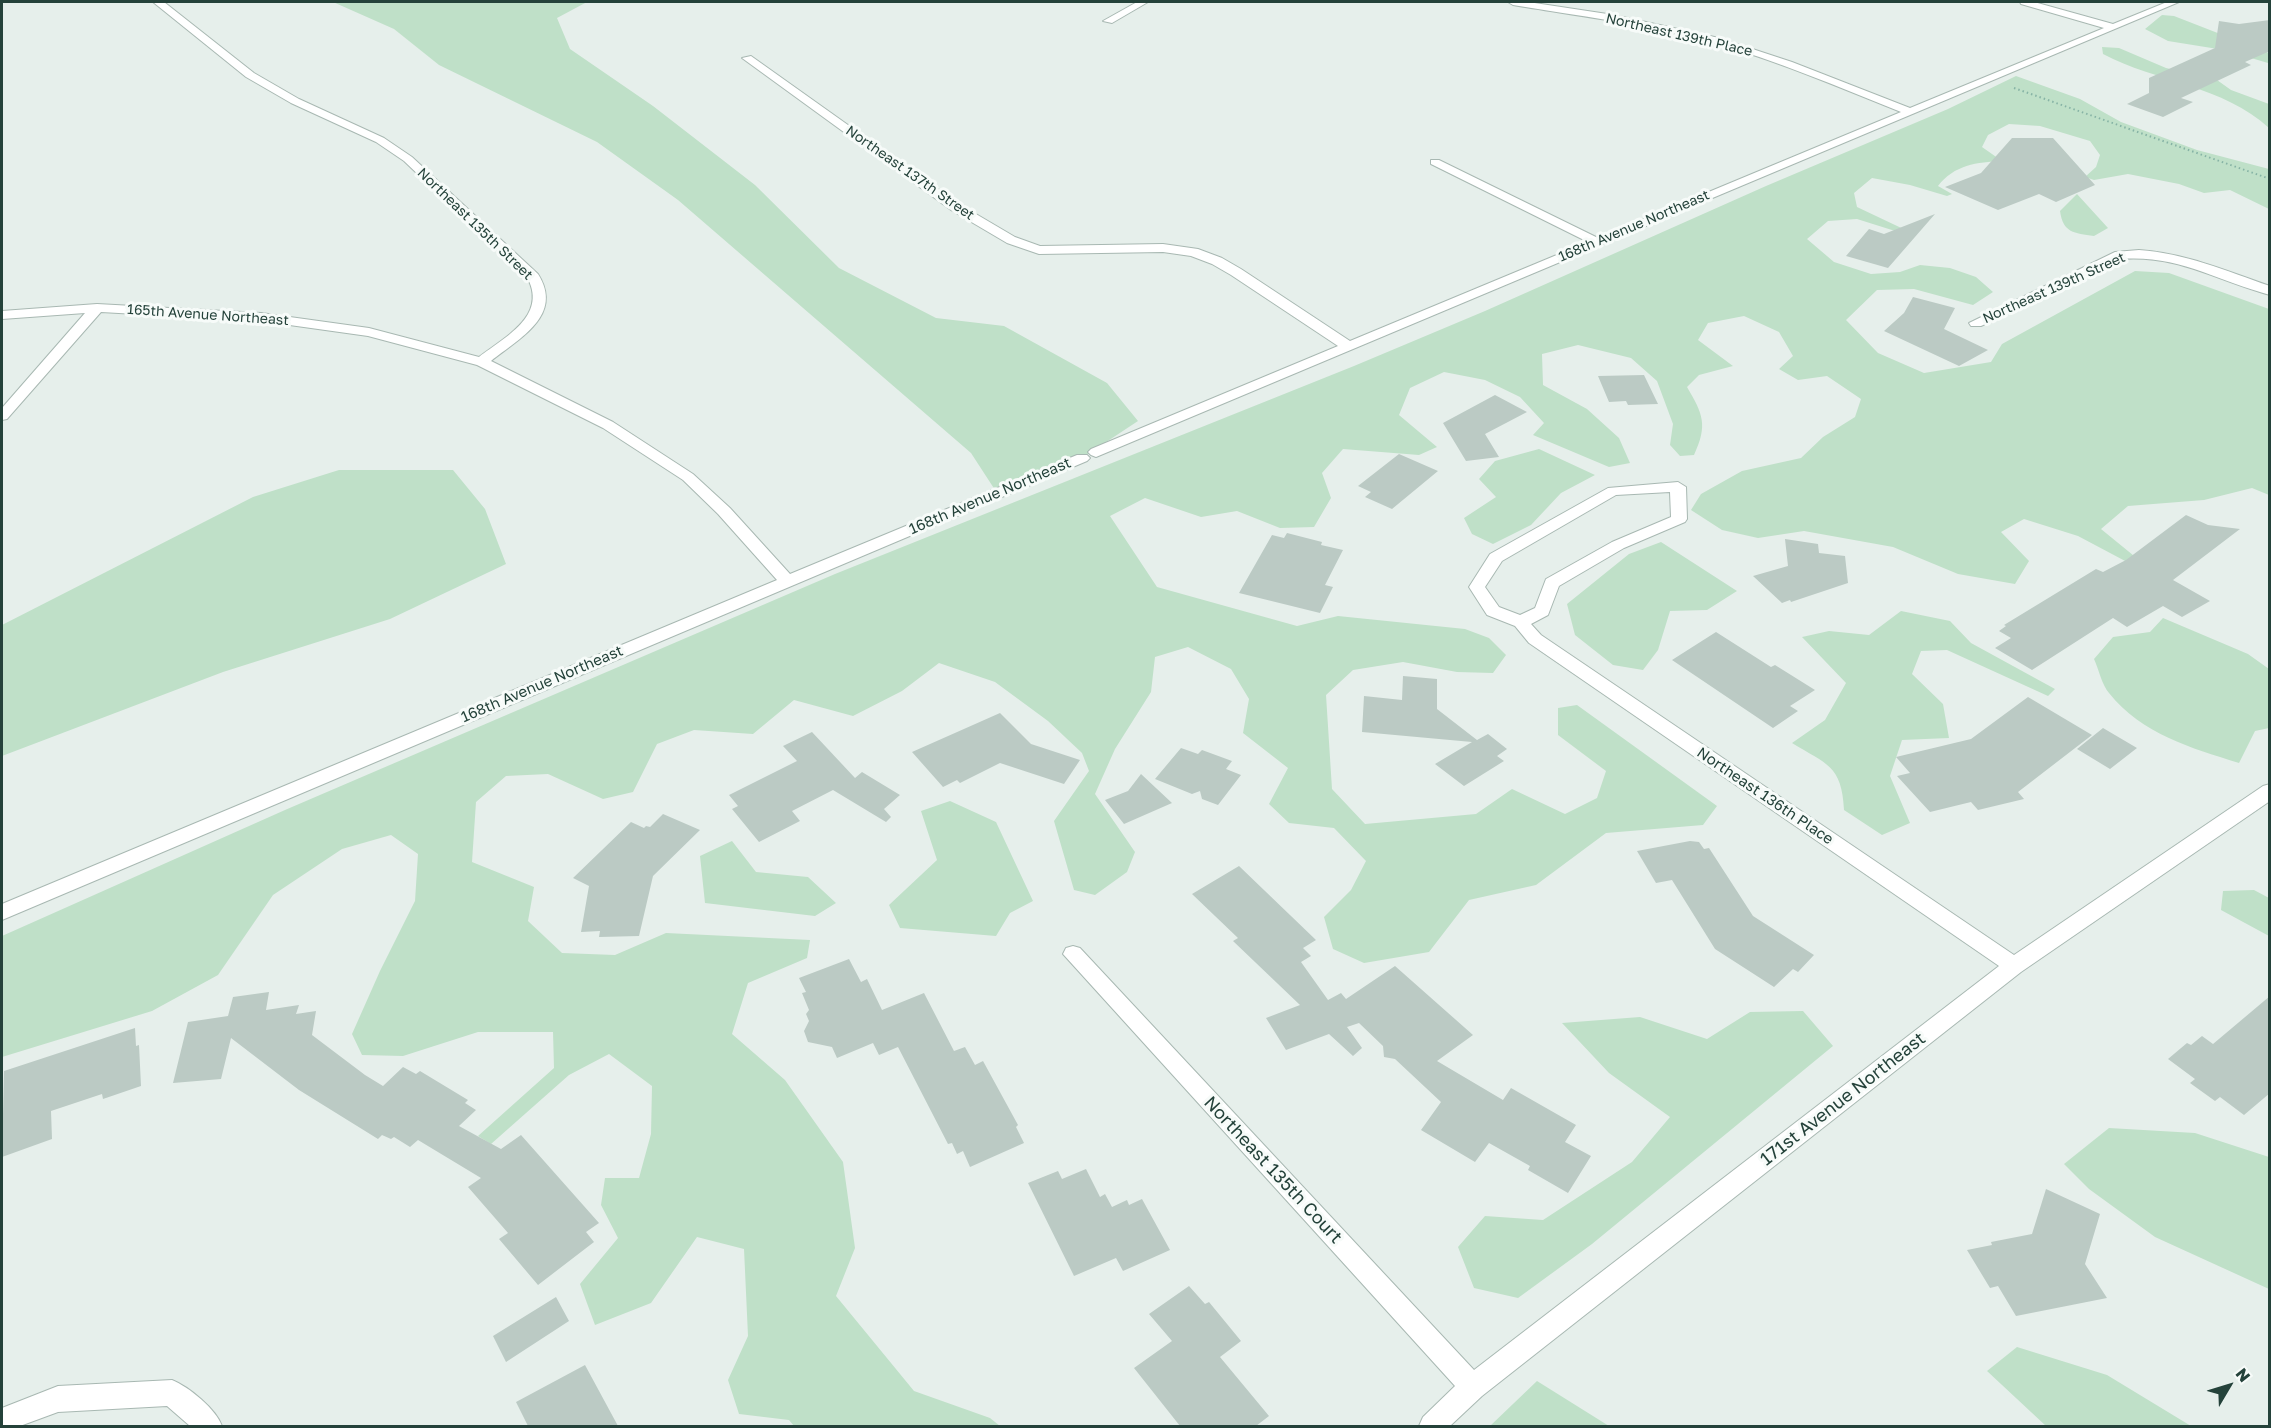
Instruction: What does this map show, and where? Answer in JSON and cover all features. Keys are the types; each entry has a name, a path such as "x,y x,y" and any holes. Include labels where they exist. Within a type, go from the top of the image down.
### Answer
{"street":[{"name":"Northeast 135th Street","path":"158,2 249,75 295,101 380,140 408,159 533,278 540,292 540,306 530,321 482,362"},
{"path":"1108,21 1143,2"},
{"name":"Northeast 139th Place","path":"1513,2 1590,14 1715,40 1759,53 1908,111"},
{"path":"2025,2 2113,27"},
{"name":"168th Avenue Northeast","path":"2,912 1908,111 2174,2"},
{"name":"Northeast 137th Street","path":"747,58 955,207 1011,240 1039,250 1163,248 1193,252 1217,261 1236,272 1349,347"},
{"path":"1435,162 1597,242"},
{"name":"Northeast 139th Street","path":"1976,323 2120,255 2137,253 2156,253 2181,259 2270,291"},
{"name":"165th Avenue Northeast","path":"2,315 97,308 272,318 369,332 482,362"},
{"path":"2,416 97,308"},
{"path":"482,362 608,425 688,477 724,511 787,581"},
{"name":"Northeast 136th Place","path":"1521,622 1542,611 1552,583 1618,545 1679,519 1678,487 1613,491 1496,558 1477,586 1492,610 1521,622 1535,639 2014,966"},
{"name":"171st Avenue Northeast","path":"1432,1426 1473,1387 2014,966 2270,791"},
{"name":"Northeast 135th Court","path":"1073,954 1473,1387"},
{"path":"2,1421 58,1399 172,1393 209,1426"}],"path":[{"path":"1988,78 2270,179"}],"green space":[{"path":"333,2 587,2 557,18 570,49 653,106 755,185 839,268 936,318 1004,326 1107,383 1138,421 1082,458 997,493 971,453 678,200 597,142 439,65 394,29"},
{"path":"2162,15 2174,16 2269,53 2269,66 2268,63 2224,50 2168,41 2145,29"},
{"path":"2102,47 2119,48 2166,68 2217,80 2231,90 2269,104 2269,128 2232,103 2103,54"},
{"path":"2016,76 2080,99 2121,122 2197,150 2269,169 2269,209 2230,190 2204,193 2179,184 2128,174 2094,180 2085,177 2096,167 2100,155 2090,141 2040,126 2009,124 1988,135 1982,147 2002,161 1975,164 1951,173 1938,186 1952,194 1947,196 1910,185 1872,178 1854,193 1857,207 1914,234 1911,236 1857,219 1828,221 1807,239 1834,262 1871,274 1900,272 1920,265 1950,268 1976,277 1993,292 1973,305 1914,289 1877,290 1846,320 1878,353 1924,373 1991,362 2002,344 2135,271 2169,273 2269,309 2269,495 2252,488 2204,500 2128,506 2101,529 2139,560 2127,562 2078,536 2024,519 2001,532 2029,561 2015,584 1958,574 1893,547 1804,531 1758,538 1722,530 1691,510 1701,494 1742,471 1801,458 1823,437 1855,417 1861,399 1827,376 1798,380 1779,369 1793,356 1779,332 1744,316 1708,323 1698,340 1733,366 1699,375 1687,387 1702,420 1701,436 1694,455 1680,456 1670,445 1673,424 1657,381 1631,358 1578,345 1542,354 1543,385 1587,409 1619,438 1630,463 1609,467 1533,435 1544,423 1520,397 1485,380 1444,372 1410,388 1399,415 1437,447 1419,455 1343,449 1322,473 1331,498 1314,527 1280,528 1237,511 1201,517 1145,498 1110,516 1157,587 1297,626 1338,616 1465,629 1489,638 1506,655 1493,673 1457,672 1403,662 1353,670 1326,695 1332,789 1365,824 1476,814 1512,789 1565,814 1597,798 1606,771 1558,735 1558,708 1577,705 1717,806 1703,825 1606,833 1536,885 1469,900 1429,952 1364,963 1333,949 1324,917 1351,890 1366,861 1334,828 1289,823 1269,804 1288,768 1243,733 1249,699 1231,669 1188,647 1155,657 1151,692 1115,749 1095,794 1135,852 1127,872 1095,895 1074,890 1054,821 1089,771 1082,753 1048,721 995,682 939,663 902,691 853,716 794,700 753,734 694,730 657,744 633,792 603,799 548,774 506,776 476,802 472,862 534,887 528,921 562,953 615,955 666,933 810,940 807,958 748,983 732,1034 785,1080 843,1162 855,1248 836,1296 914,1391 990,1418 1000,1426 794,1426 789,1420 739,1414 728,1380 748,1336 744,1249 697,1237 651,1303 595,1325 580,1284 618,1238 601,1205 605,1178 639,1178 651,1134 652,1086 609,1054 569,1075 491,1144 478,1136 554,1068 553,1032 478,1032 403,1056 362,1055 352,1034 415,901 418,854 391,835 342,849 273,895 218,975 152,1011 2,1057 2,936 285,810 835,574 1354,366 1485,311 1766,186 1948,109"},
{"path":"2077,194 2108,228 2094,236 2075,233 2067,228 2060,211"},
{"path":"1539,449 1595,475 1561,493 1531,525 1493,544 1472,534 1464,518 1496,497 1479,479 1495,461"},
{"path":"339,470 453,470 485,509 506,564 390,619 223,672 2,756 2,625 253,497"},
{"path":"1661,542 1737,591 1707,610 1670,611 1658,650 1643,670 1613,665 1575,635 1567,604 1629,554"},
{"path":"1901,611 1950,621 1971,643 2055,689 2048,696 1947,650 1921,651 1912,674 1943,704 1949,738 1902,740 1890,776 1910,823 1882,835 1844,810 1840,784 1830,768 1792,743 1825,720 1846,683 1802,637 1829,631 1869,635"},
{"path":"2163,618 2248,654 2269,669 2269,728 2255,731 2239,763 2185,745 2152,729 2122,707 2104,686 2094,659 2113,637 2150,632"},
{"path":"950,801 996,822 1033,901 1010,913 996,936 900,928 889,905 937,860 921,811"},
{"path":"732,841 756,872 808,877 836,903 815,916 705,903 700,856"},
{"path":"2254,890 2269,898 2269,936 2221,910 2223,891"},
{"path":"1803,1011 1833,1046 1592,1244 1518,1298 1474,1288 1458,1247 1485,1216 1543,1220 1632,1162 1670,1117 1609,1073 1562,1023 1640,1017 1707,1039 1750,1012"},
{"path":"2109,1128 2195,1133 2269,1157 2269,1289 2155,1237 2089,1189 2064,1164"},
{"path":"2017,1347 2107,1375 2191,1426 2046,1426 1987,1371"},
{"path":"1537,1381 1609,1426 1490,1426"}],"building":[{"path":"2270,20 2270,51 2245,62 2251,65 2181,98 2193,102 2163,117 2127,104 2149,93 2149,78 2215,48 2219,21 2239,24"},
{"path":"2012,138 2053,138 2095,185 2056,202 2039,194 1998,210 1945,187 1981,173"},
{"path":"1935,214 1888,268 1846,256 1869,229 1884,234"},
{"path":"1913,297 1955,308 1944,329 1988,350 1959,366 1884,331 1904,313"},
{"path":"1644,375 1658,404 1628,405 1626,401 1609,402 1598,376"},
{"path":"1495,395 1527,412 1485,434 1499,457 1466,461 1443,423"},
{"path":"1399,454 1438,471 1392,509 1365,497 1371,492 1358,486"},
{"path":"2186,515 2208,525 2240,529 2173,580 2210,601 2182,617 2163,606 2127,627 2113,618 2032,670 1995,648 2011,638 1999,631 2006,626 2004,625 2096,569 2103,572 2126,560"},
{"path":"1287,533 1343,550 1325,585 1333,587 1320,613 1239,593 1272,535 1284,538"},
{"path":"1785,539 1818,544 1819,553 1845,556 1848,583 1782,603 1753,576 1788,566"},
{"path":"1716,632 1771,667 1775,665 1815,690 1790,706 1798,711 1773,728 1672,660"},
{"path":"1403,676 1437,679 1437,709 1477,740 1488,734 1507,749 1497,756 1504,761 1464,786 1435,764 1472,742 1362,732 1364,696 1402,700"},
{"path":"2028,697 2092,735 2018,792 2024,799 1978,810 1971,802 1930,812 1897,776 1910,773 1896,757 1971,739"},
{"path":"1000,713 1031,744 1080,760 1064,784 1000,763 960,783 957,780 943,787 912,752"},
{"path":"2103,728 2137,748 2110,769 2077,749"},
{"path":"812,732 855,778 862,772 900,795 884,809 891,817 886,822 833,790 792,811 800,821 759,842 732,809 738,806 729,795 797,761 783,746"},
{"path":"1181,748 1198,754 1202,750 1232,761 1226,769 1241,775 1218,805 1202,799 1200,791 1192,794 1155,779"},
{"path":"1141,774 1172,803 1124,824 1105,800 1128,791"},
{"path":"663,814 700,830 653,876 639,936 599,937 600,931 581,932 589,886 573,878 631,822 644,828 650,827"},
{"path":"1690,841 1699,842 1704,849 1709,848 1753,916 1814,955 1798,972 1793,969 1774,987 1715,949 1672,880 1656,883 1637,851"},
{"path":"1239,866 1316,940 1303,948 1311,956 1301,962 1328,1000 1341,993 1346,999 1395,966 1473,1035 1437,1061 1503,1100 1511,1088 1576,1125 1565,1142 1591,1156 1568,1193 1528,1170 1530,1166 1489,1143 1475,1162 1421,1130 1441,1102 1395,1059 1384,1057 1383,1046 1359,1023 1347,1027 1362,1048 1353,1056 1329,1034 1286,1050 1266,1018 1300,1005 1233,941 1238,938 1192,894"},
{"path":"849,959 861,982 867,979 882,1010 924,993 954,1051 965,1047 975,1065 983,1061 1018,1125 1016,1127 1024,1143 970,1167 963,1151 957,1154 952,1143 948,1144 898,1047 879,1055 873,1043 837,1058 832,1047 808,1042 804,1031 809,1021 806,1014 809,1010 802,993 806,992 799,978"},
{"path":"269,992 266,1010 299,1005 296,1014 316,1011 312,1035 383,1086 403,1067 416,1074 420,1071 468,1100 465,1103 476,1110 459,1126 501,1149 521,1135 599,1223 586,1232 594,1242 538,1285 499,1239 508,1233 468,1187 481,1178 418,1140 410,1147 394,1137 391,1139 382,1135 378,1139 299,1090 231,1038 221,1079 173,1083 188,1022 228,1016 233,997"},
{"path":"2270,996 2270,1093 2244,1115 2220,1097 2215,1101 2190,1083 2195,1079 2168,1059 2187,1043 2191,1045 2202,1036 2213,1044"},
{"path":"135,1028 136,1046 139,1045 141,1086 103,1099 102,1094 51,1111 52,1139 2,1157 4,1071"},
{"path":"1086,1169 1100,1197 1105,1194 1112,1207 1127,1200 1129,1205 1142,1199 1170,1250 1123,1271 1116,1258 1074,1276 1028,1183 1058,1171 1062,1179"},
{"path":"2046,1189 2100,1214 2085,1264 2107,1298 2016,1316 1998,1286 1990,1288 1967,1250 1992,1245 1991,1242 2032,1234"},
{"path":"1189,1286 1205,1304 1209,1302 1241,1341 1220,1357 1269,1416 1256,1426 1180,1426 1134,1368 1172,1341 1149,1314"},
{"path":"556,1297 569,1321 506,1362 493,1336"},
{"path":"585,1365 618,1426 528,1426 516,1402"}]}
